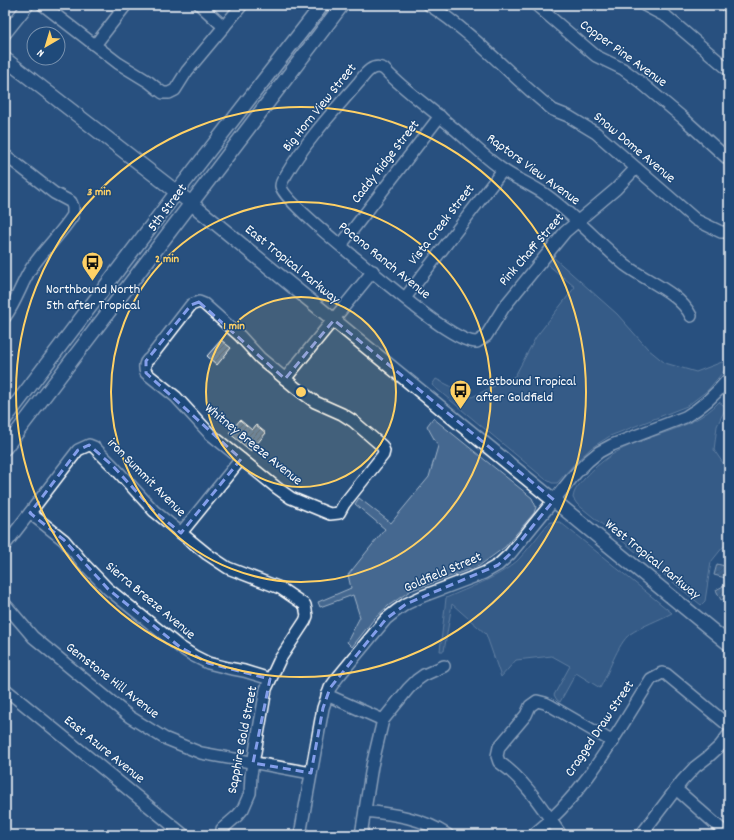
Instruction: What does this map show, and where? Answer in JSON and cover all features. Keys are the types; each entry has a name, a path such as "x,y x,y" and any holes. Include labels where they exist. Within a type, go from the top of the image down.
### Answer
{"main road":[{"name":"5th Street","path":"5,419 177,192 322,5"},
{"name":"5th Street","path":"5,448 342,5"},
{"name":"East Tropical Parkway","path":"5,59 192,204 554,500"},
{"name":"West Tropical Parkway","path":"554,500 729,644"}],"street":[{"path":"5,34 28,5"},
{"path":"43,5 118,63 149,82 163,93 169,93 175,90 188,71 242,5"},
{"path":"95,45 126,5"},
{"path":"200,5 224,27"},
{"name":"Snow Dome Avenue","path":"429,5 458,26 553,110 568,116 596,133 696,220 721,232 729,232"},
{"name":"Copper Pine Avenue","path":"536,5 596,56 623,69 639,81 729,160"},
{"path":"644,5 667,17 729,70"},
{"path":"726,5 729,8"},
{"name":"Raptors View Avenue","path":"374,68 379,67 384,69 503,170 546,195 634,272 673,295 687,309 691,316"},
{"name":"Big Horn View Street","path":"282,189 282,181 316,132 364,75 374,68"},
{"name":"Caddy Ridge Street","path":"341,245 440,116"},
{"path":"5,155 54,193 71,202 73,207 73,215 31,270 5,316"},
{"name":"Pink Chaff Street","path":"477,342 486,336 504,307 550,248 577,221 616,189 636,168"},
{"name":"Vista Creek Street","path":"405,298 503,170"},
{"name":"Pocono Ranch Avenue","path":"282,189 287,198 304,214 427,316 466,340 477,342"},
{"path":"285,379 373,271"},
{"name":"Whitney Breeze Avenue","path":"199,302 204,304 240,336 260,358 285,379 314,402 342,414 353,421 382,446 384,451 383,455 344,504 343,509 339,513 335,514 325,512 291,498 277,488 204,428 176,397 149,377 144,369 146,361 191,305 199,302"},
{"name":"Goldfield Street","path":"300,835 323,708 327,695 330,688 346,666 386,619 406,604 484,573 498,565 510,554 576,473 599,452 612,445 685,417 696,411 708,402 729,378"},
{"name":"iron Summit Avenue","path":"30,513 78,450 89,445 94,447 100,453 154,511 207,554 228,568 280,588 305,605 306,609"},
{"path":"181,533 241,459"},
{"path":"5,546 30,513"},
{"name":"Sierra Breeze Avenue","path":"30,513 64,540 108,589 180,647 208,663 244,671 270,679"},
{"name":"Gemstone Hill Avenue","path":"5,604 33,637 130,717 164,738 202,753 311,773"},
{"name":"Sapphire Gold Street","path":"222,829 237,816 250,793 251,775 266,689 280,659 305,621 307,616 306,609"},
{"path":"361,835 372,766 383,720 417,680 424,675 444,666"},
{"name":"Cragged Draw Street","path":"533,835 560,812 612,742 651,679 662,672 729,726"},
{"name":"East Azure Avenue","path":"5,689 184,835"},
{"path":"327,695 383,720"},
{"path":"561,835 523,784 499,762 497,756 499,748 526,715 530,706 533,703 539,702 551,706 612,742"},
{"path":"641,835 695,767 717,749 729,734"},
{"path":"676,789 728,835"},
{"path":"365,811 396,815 422,821 448,835"}],"highlighted area":[{"path":"199,302 285,379 334,320 554,500 510,554 498,565 406,604 386,619 330,688 323,708 311,773 253,763 270,679 208,663 180,647 108,589 64,540 30,513 78,450 89,445 113,466 154,511 181,533 241,459 146,373 146,361 191,305"}],"shaded area":[{"path":"553,257 617,314 648,349 665,363 696,372 722,362 727,367 708,390 687,406 610,436 591,448 557,483 552,483 545,479 432,385 436,379 472,397 515,376 536,337 575,287 547,264"},
{"path":"719,402 726,407 717,426 714,450 729,472 729,544 723,547 711,562 705,601 701,605 577,504 573,498 581,483 594,469 610,456 637,442 681,427 695,420"},
{"path":"433,418 532,498 536,507 534,513 505,547 479,566 410,591 388,606 374,619 352,647 347,642 360,617 353,595 320,607 318,602 351,588 348,575 385,529 355,504 359,498 391,523 429,477 438,446 427,426"},
{"path":"551,522 560,522 672,613 635,631 626,638 617,651 600,688 576,673 560,702 554,695 570,666 552,656 516,660 501,677 486,634 452,604 444,651 440,651 446,598 483,582 509,567 521,557"}],"building":[{"path":"221,340 231,348 217,365 207,356"},
{"path":"240,420 252,430 256,425 266,433 251,451 229,433"},
{"path":"717,564 729,567 729,579 714,575"},
{"path":"729,583 729,596 721,600 716,590"}],"place":[{"name":"Northbound North 5th after Tropical","path":"93,282"},
{"name":"Eastbound Tropical after Goldfield","path":"461,410"}]}
